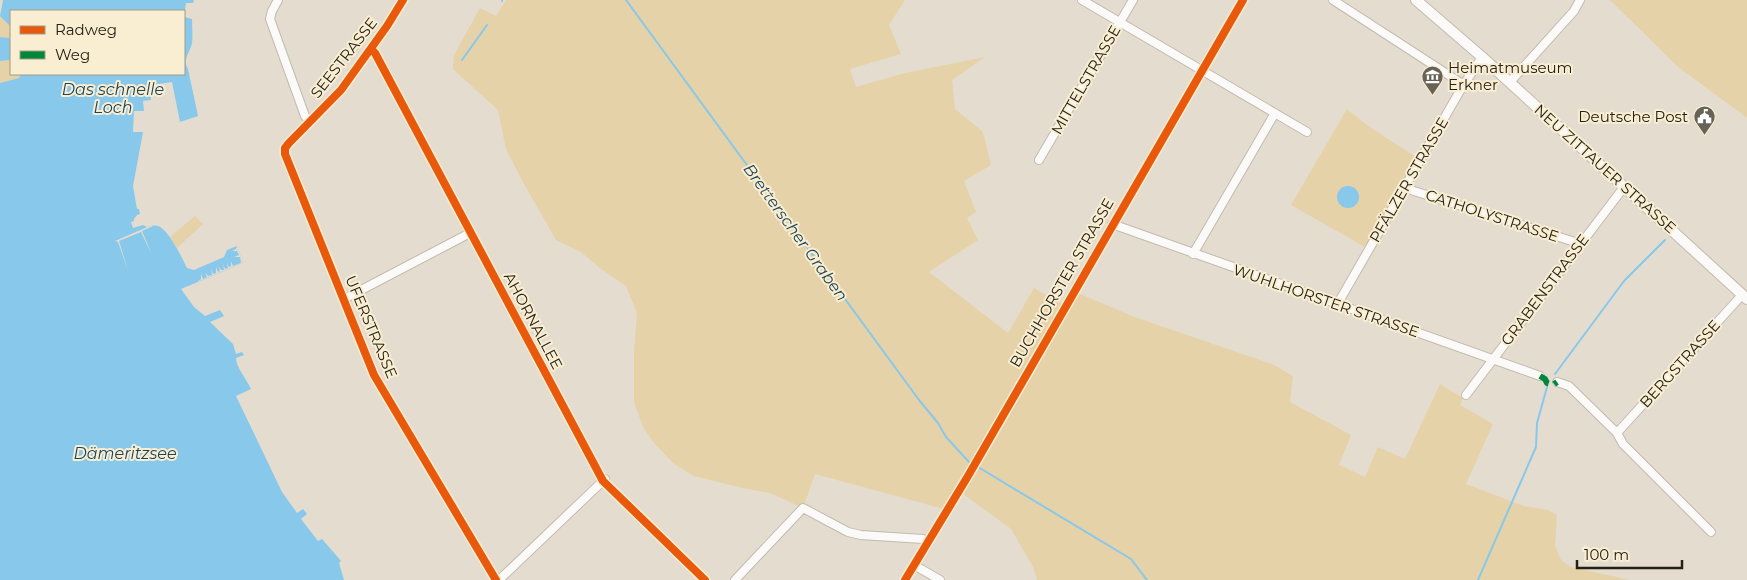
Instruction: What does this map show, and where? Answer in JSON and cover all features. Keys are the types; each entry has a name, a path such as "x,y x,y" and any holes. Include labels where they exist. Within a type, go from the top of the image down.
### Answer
{"main road":[{"name":"NEU ZITTAUER STRASSE","path":"1416,0 1510,82 1745,297"}],"street":[{"path":"278,0 270,19 305,116 310,122"},
{"name":"SEESTRASSE","path":"284,154 285,148 289,143 341,90 403,0"},
{"path":"1082,0 1307,132"},
{"name":"MITTELSTRASSE","path":"1039,160 1133,0"},
{"name":"BUCHHORSTER STRASSE","path":"905,580 970,472 1243,0"},
{"path":"1333,0 1464,85"},
{"path":"1510,82 1574,12 1580,0"},
{"name":"AHORNALLEE","path":"371,49 375,52 470,233 605,480 705,580"},
{"name":"PFÄLZER STRASSE","path":"1337,305 1482,57"},
{"path":"1194,254 1275,113"},
{"name":"UFERSTRASSE","path":"284,154 374,374 498,580"},
{"name":"CATHOLYSTRASSE","path":"1405,187 1575,242 1579,245"},
{"name":"GRABENSTRASSE","path":"1466,395 1624,187"},
{"name":"WUHLHORSTER STRASSE","path":"1112,224 1540,376"},
{"path":"344,299 470,233"},
{"name":"BERGSTRASSE","path":"1617,434 1745,297"},
{"path":"1557,382 1569,386 1617,434 1623,444 1711,532"},
{"path":"498,580 605,480"},
{"path":"735,580 803,508 848,532 861,535 922,539 928,542"},
{"path":"914,565 940,580"}],"shaded area":[{"path":"506,0 905,0 889,25 901,54 850,69 856,87 905,73 985,57 952,80 955,109 983,132 991,165 964,181 976,212 967,218 978,240 929,272 1008,333 1034,288 1069,308 1078,293 1132,316 1274,365 1293,376 1290,402 1351,435 1339,465 1365,477 1378,447 1405,459 1440,384 1463,398 1460,405 1493,424 1466,484 1524,506 1548,510 1557,515 1555,546 1561,560 1571,567 1630,580 1037,580 1033,567 1011,529 959,491 944,509 815,474 803,508 770,493 694,476 674,464 654,443 643,427 634,402 634,352 637,313 626,286 601,269 581,252 556,240 506,149 498,110 453,69 454,55 480,8 496,16"},
{"path":"1610,0 1747,0 1747,118 1677,66"},
{"path":"0,16 10,26 10,38 0,37"},
{"path":"10,60 10,75 21,75 20,78 0,83 0,61"},
{"path":"1347,109 1368,126 1416,157 1365,247 1291,205"},
{"path":"195,216 203,224 177,248 170,237"}],"water":[{"path":"3,0 194,0 193,3 186,3 185,10 10,10 10,26 0,16"},
{"name":"Dämeritzsee","path":"185,17 192,19 192,43 186,65 198,116 180,122 172,82 152,85 153,88 150,88 151,100 143,101 144,111 134,111 133,132 143,132 133,186 137,209 139,209 140,214 131,222 133,228 143,225 147,227 158,226 162,229 175,245 187,268 194,270 224,257 227,250 237,246 243,263 181,289 194,307 205,316 220,310 224,316 210,322 233,344 236,354 242,352 244,355 236,358 236,362 251,389 236,396 282,492 297,513 303,509 307,514 301,519 318,541 322,539 341,561 339,563 344,580 0,580 0,83 19,78 20,75 185,75"},
{"path":"0,37 10,38 10,60 0,61"},
{"path":"1348,186 1356,189 1359,197 1356,205 1348,208 1340,205 1337,197 1340,189"}],"pier":[{"path":"152,225 142,231 152,255 141,232 119,241 128,271 118,242 115,241"},
{"path":"237,246 243,263 197,282 201,279 201,274 203,279 207,277 205,272 208,276 212,275 211,269 213,274 216,273 216,267 218,272 220,271 218,266 221,270 224,270 223,264 225,269 228,268 227,263 229,267 231,266 231,261 233,266 241,263 240,257 234,257 239,255 237,251 232,251"}],"waterway":[{"name":"Bretterscher Graben","path":"626,0 919,400 938,423 946,437 969,462"},
{"path":"462,60 487,25"},
{"path":"1555,374 1624,281 1665,240"},
{"path":"1478,580 1536,447 1537,423 1547,387"},
{"name":"Bretterscher Graben","path":"978,467 1131,559 1147,580"}],"marked path":[{"path":"1540,376 1547,383 1553,385 1557,382"}],"cycle path":[{"path":"403,0 387,26 341,90 289,143 285,148 285,154 374,375 496,580"},
{"path":"905,580 968,476 1243,0"},
{"path":"371,49 375,53 603,481 705,580"}],"place":[{"name":"Heimatmuseum Erkner","path":"1432,96"},
{"name":"Deutsche Post","path":"1704,136"}],"water label":[{"name":"Das schnelle Loch","path":"113,98"}]}
